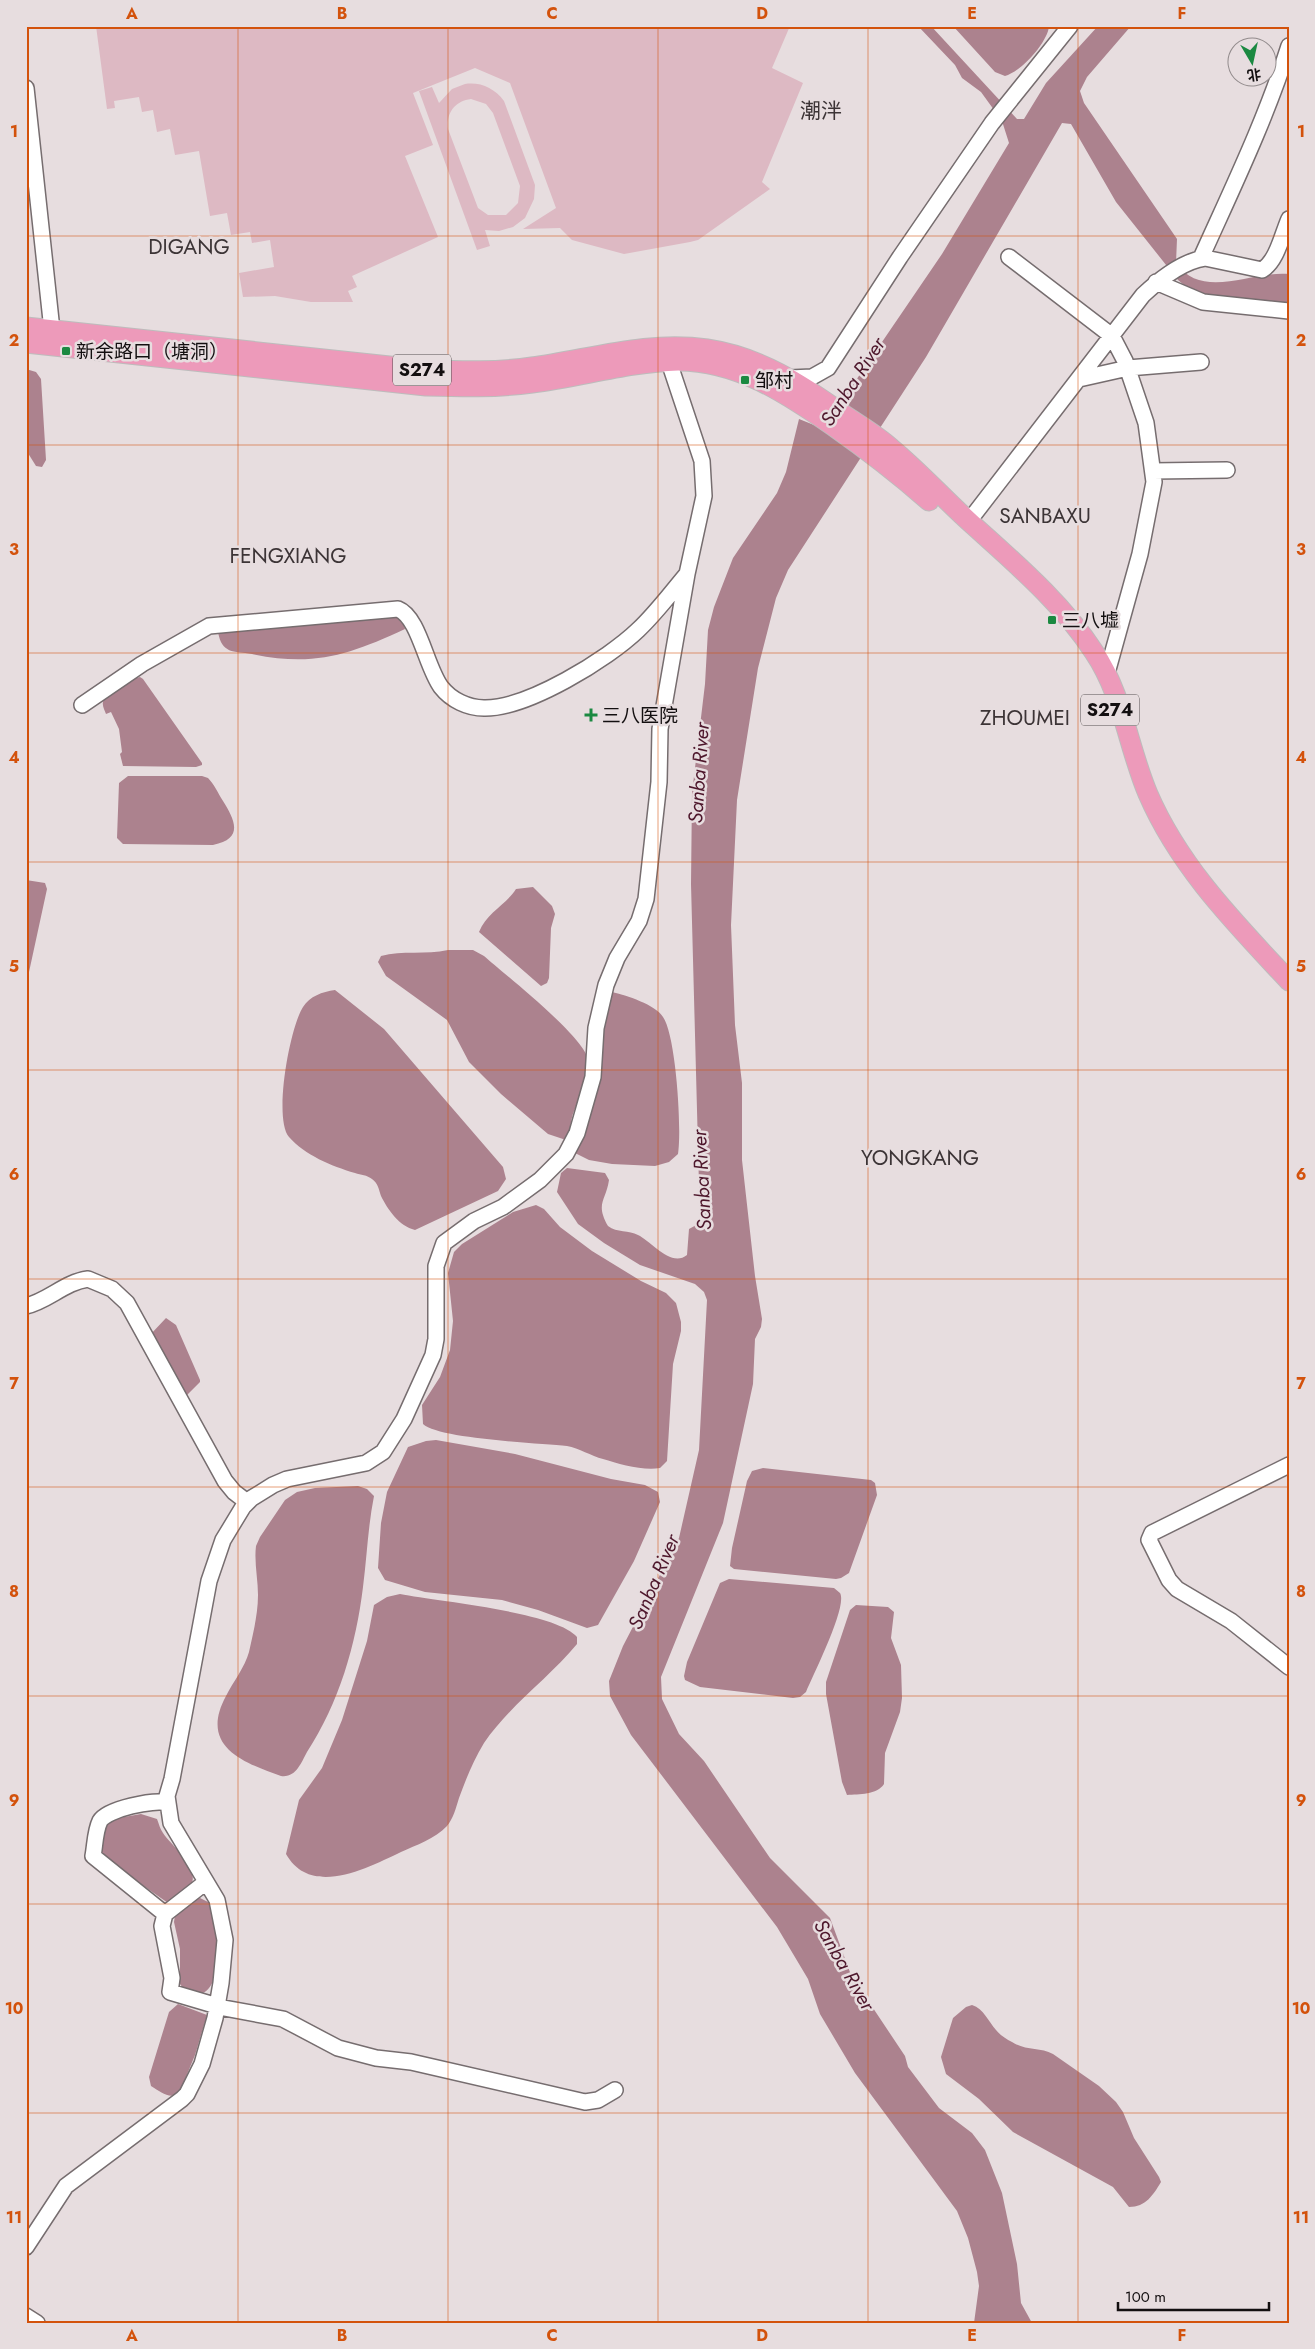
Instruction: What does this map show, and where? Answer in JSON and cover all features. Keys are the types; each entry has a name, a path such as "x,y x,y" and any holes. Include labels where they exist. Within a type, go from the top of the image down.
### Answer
{"main road":[{"name":"S274","path":"26,327 427,370 469,371 530,368 629,351 682,345 749,359 790,378 804,397"},
{"name":"S274","path":"26,343 426,386 470,387 532,383 669,362 707,365 744,374 804,397 886,454 969,522 1058,606 1086,640 1107,674 1120,706 1148,794 1173,841 1206,891 1289,981"},
{"name":"S274","path":"886,454 1016,579 1069,635 1086,658 1100,683 1139,799 1164,847 1207,908 1289,997"}],"street":[{"path":"790,378 812,377 828,368 900,257 992,123 1070,26"},
{"path":"1195,261 1250,149 1279,78 1289,46"},
{"path":"26,88 52,330"},
{"path":"969,522 1143,295 1156,282 1195,261 1262,270 1268,266 1275,253 1289,219"},
{"path":"1009,257 1112,336 1128,368 1146,423 1154,482 1140,554 1107,674"},
{"path":"1156,282 1203,302 1289,311"},
{"path":"26,2247 66,2186 182,2099 202,2064 217,2006 226,1940 219,1906 171,1823 167,1803 209,1581 223,1540 247,1502 272,1485 287,1479 351,1467 370,1461 383,1452 404,1419 433,1355 436,1339 436,1266 444,1243 474,1221 503,1207 525,1192 554,1167 572,1143 593,1078 596,1028 606,985 617,958 637,925 647,893 659,782 660,729 687,574 704,496 704,473 669,362"},
{"path":"1079,379 1128,368 1201,362"},
{"path":"1153,471 1227,470"},
{"path":"82,705 98,692 142,664 209,626 398,609 411,618 435,677 447,694 469,706 485,708 502,705 535,695 608,654 643,625 687,574"},
{"path":"26,1306 43,1300 74,1282 88,1278 118,1293 127,1303 225,1481 234,1492 247,1502"},
{"path":"1289,1465 1152,1533 1149,1540 1169,1580 1177,1589 1231,1621 1289,1667"},
{"path":"165,1914 93,1856 98,1828 105,1816 147,1802 167,1803"},
{"path":"206,1882 165,1914 162,1926 172,1978 170,1992 217,2006 283,2019 338,2048 376,2058 410,2062 578,2101 598,2100 615,2090"},
{"path":"26,2316 37,2323"}],"shaded area":[{"path":"96,26 790,26 772,68 803,83 762,182 770,189 698,240 624,254 572,240 560,228 523,229 556,208 510,83 475,68 413,93 433,145 405,156 438,237 352,276 357,287 348,291 353,302 311,302 275,296 243,297 239,273 274,267 270,240 252,243 250,232 231,235 227,213 210,216 199,151 175,155 170,129 157,132 153,110 142,112 139,97 114,101 115,108 107,109"},
{"path":"465,84 476,84 491,89 500,96 504,101 535,185 534,199 525,218 513,227 499,231 485,230 490,246 477,250 419,91 432,87 439,103 452,89","holes":["471,99 486,104 493,113 520,186 518,203 506,215 488,215 478,208 448,129 450,113 460,102"]}],"water":[{"name":"Sanba River","path":"918,26 931,26 1017,119 1024,119 1046,83 1098,26 1131,26 1087,77 1080,91 1084,103 1177,239 1176,263 1187,274 1200,280 1214,282 1289,274 1289,305 1209,295 1190,290 1178,280 1116,202 1071,124 1062,123 926,357 788,570 776,598 758,668 737,800 731,925 735,1025 742,1083 742,1160 755,1276 762,1319 761,1327 755,1339 753,1384 723,1523 661,1677 662,1699 679,1734 704,1761 770,1858 830,1918 851,1975 905,2056 908,2067 939,2108 972,2133 985,2150 1002,2193 1017,2264 1021,2303 1032,2323 974,2323 979,2286 977,2272 968,2238 957,2211 855,2073 820,2014 808,1979 777,1927 631,1735 610,1696 609,1681 623,1646 679,1538 699,1450 707,1300 704,1292 695,1284 640,1265 604,1243 578,1224 557,1192 561,1173 567,1168 605,1173 609,1180 602,1212 608,1226 615,1230 638,1235 661,1252 674,1258 681,1258 687,1255 689,1229 700,1223 691,884 692,793 705,684 708,630 714,607 733,558 777,493 786,472 799,419 814,425 852,386 942,254 1009,143 1002,121 981,92 962,78 955,65"},
{"path":"953,26 1049,26 1044,40 1033,56 1018,69 1005,76 995,72"},
{"path":"26,369 36,372 41,379 46,460 42,467 36,466 26,450"},
{"path":"402,617 405,629 348,652 313,659 274,658 234,652 222,644 218,632"},
{"path":"140,677 202,765 196,767 123,766 120,754 122,752 119,729 111,712 106,714 103,702 113,690"},
{"path":"128,776 202,776 208,778 231,815 234,828 233,833 223,842 213,845 123,844 117,838 119,783"},
{"path":"26,880 45,883 47,889 29,972 26,975"},
{"path":"533,887 552,906 555,914 551,928 549,978 547,983 541,986 479,932 491,914 516,889"},
{"path":"473,950 484,956 559,1022 584,1050 588,1060 588,1073 566,1140 548,1134 501,1094 469,1062 447,1020 386,976 378,962 381,956 389,954"},
{"path":"335,990 384,1029 503,1167 506,1179 498,1191 415,1230 404,1225 395,1217 372,1179 319,1159 289,1137 284,1127 283,1093 293,1033 306,1003 317,995"},
{"path":"612,992 632,998 654,1008 663,1017 668,1027 675,1062 679,1125 678,1154 669,1162 655,1166 612,1164 589,1160 575,1153 597,1089 604,1022"},
{"path":"536,1205 544,1209 560,1227 592,1251 641,1281 666,1293 676,1303 681,1322 681,1331 673,1364 667,1461 660,1468 646,1469 624,1465 598,1458 567,1446 468,1437 433,1429 423,1424 422,1405 440,1377 450,1350 453,1321 448,1273 454,1252 462,1244 513,1212"},
{"path":"166,1318 176,1325 200,1380 186,1396 150,1335"},
{"path":"436,1440 515,1454 611,1479 645,1485 658,1492 660,1502 634,1561 598,1625 587,1628 538,1610 502,1600 425,1592 385,1580 378,1568 381,1523 387,1492 408,1447"},
{"path":"763,1468 871,1480 875,1483 877,1495 849,1573 836,1579 734,1569 730,1566 732,1548 747,1481 752,1471"},
{"path":"358,1486 367,1489 374,1496 360,1609 351,1652 337,1694 318,1733 297,1769 291,1775 281,1776 239,1758 221,1740 218,1728 219,1713 247,1658 254,1631 258,1595 256,1546 285,1500 297,1492 315,1488"},
{"path":"729,1579 834,1588 840,1593 841,1600 835,1626 806,1692 800,1697 793,1698 700,1687 685,1680 687,1662 720,1583"},
{"path":"400,1594 494,1609 546,1621 565,1628 577,1637 577,1644 494,1729 476,1757 453,1817 442,1831 425,1841 356,1871 340,1876 324,1877 310,1874 297,1867 286,1854 299,1800 322,1768 342,1720 367,1641 374,1605 387,1597"},
{"path":"856,1605 888,1607 894,1612 891,1638 901,1665 902,1698 900,1712 885,1753 884,1784 881,1788 872,1792 847,1795 842,1782 826,1694 826,1682 850,1610"},
{"path":"141,1814 157,1819 167,1839 189,1864 192,1871 193,1879 191,1886 168,1903 101,1856 102,1827 113,1819"},
{"path":"200,1898 210,1903 213,1912 217,1953 214,1980 208,1989 200,1994 183,1988 180,1984 180,1949 174,1922 175,1915 193,1900"},
{"path":"178,2004 207,2015 195,2055 179,2094 171,2096 151,2086 149,2077 169,2012"},
{"path":"972,2005 983,2012 1005,2038 1022,2047 1043,2050 1053,2054 1099,2086 1116,2102 1123,2112 1134,2138 1161,2182 1144,2203 1129,2207 1113,2187 1013,2132 979,2099 946,2074 941,2057 953,2018 966,2007"}],"place":[{"name":"新余路口（塘洞）","path":"66,351"},
{"name":"邹村","path":"745,380"},
{"name":"三八墟","path":"1052,620"},
{"name":"三八医院","path":"591,715"}],"district":[{"name":"潮泮","path":"821,111"},
{"name":"DIGANG","path":"189,247"},
{"name":"SANBAXU","path":"1045,516"},
{"name":"FENGXIANG","path":"288,556"},
{"name":"ZHOUMEI","path":"1025,718"},
{"name":"YONGKANG","path":"920,1158"}]}
